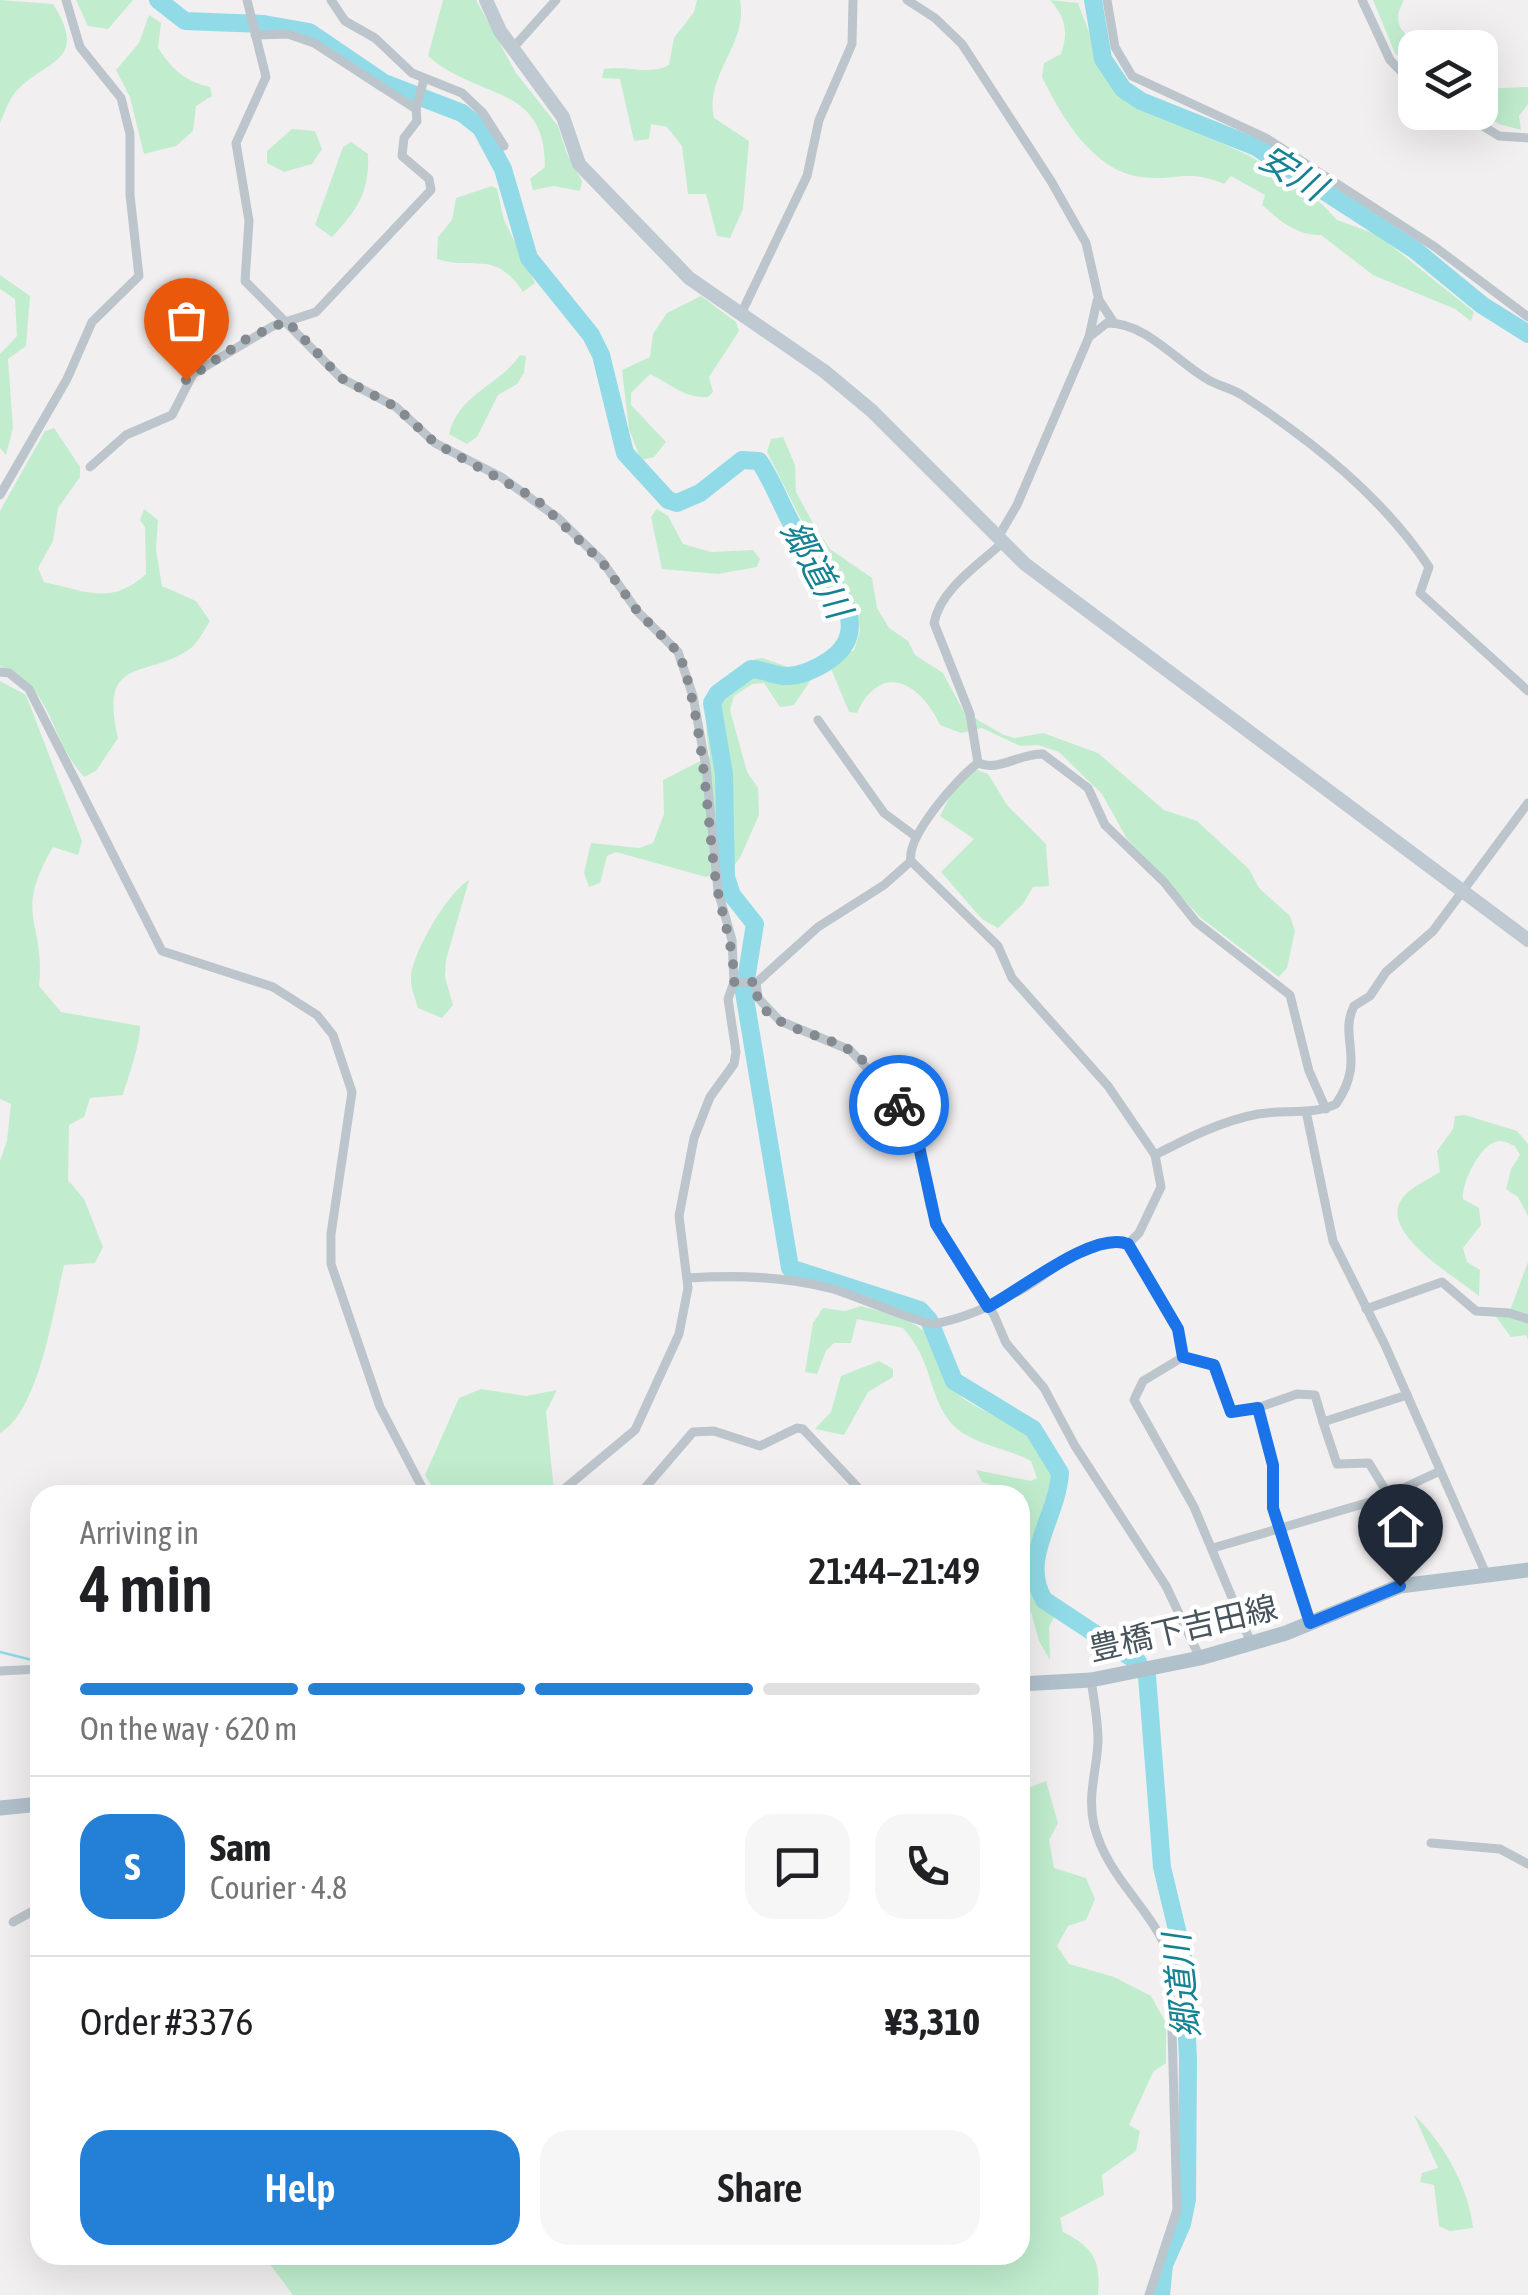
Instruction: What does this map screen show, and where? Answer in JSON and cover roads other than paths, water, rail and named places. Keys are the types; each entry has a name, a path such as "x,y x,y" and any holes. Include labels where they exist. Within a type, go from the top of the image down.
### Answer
{"main road":[{"name":"豊橋下吉田線","path":"1030,1683 1091,1680 1200,1658 1310,1623 1400,1586 1528,1570"},
{"path":"0,1808 30,1805"}],"street":[{"path":"0,495 67,379 92,322 139,276 130,196 130,134 122,98 80,47 66,0"},
{"path":"247,0 266,78 236,143 248,222 243,269 246,281 341,378 396,407 435,443 536,499 602,562 638,612 678,652 693,696 706,767 711,844 732,940 736,982 728,999 736,1041 734,1064 697,1125 680,1216 688,1278 679,1334 644,1416 620,1445 570,1485"},
{"path":"331,0 345,21 375,38 424,79 462,93 483,113 504,146"},
{"path":"486,0 512,49 554,101 587,176 672,262 740,316 824,371 872,411 999,542 1528,940"},
{"path":"512,49 556,0"},
{"path":"740,316 802,192 819,120 852,44 853,0"},
{"path":"908,0 962,44 1051,180 1086,242 1098,300 1114,323"},
{"path":"1108,0 1115,47 1132,76 1266,138 1424,240 1528,317"},
{"path":"1362,0 1390,60 1398,68"},
{"path":"254,34 288,34 314,43 419,102"},
{"path":"90,467 126,435 172,415 193,374 248,338 316,312 426,199 431,190 429,179 402,156 401,148 417,121 424,79"},
{"path":"1489,130 1499,136 1528,138"},
{"path":"978,764 970,714 934,623 936,610 999,542 1089,337 1098,300"},
{"path":"1089,337 1102,325 1114,323 1136,330 1210,381 1244,396 1367,492 1392,516 1429,567 1430,574 1420,593 1528,691"},
{"path":"0,672 9,672 29,688 162,951 273,987 317,1014 333,1035 352,1092 330,1234 331,1264 380,1407 421,1485"},
{"path":"818,720 884,813 915,836"},
{"path":"736,982 753,982 818,927 884,885 911,861 915,836 950,789 978,764 994,766 1012,757 1043,754 1088,788 1105,825 1164,882 1196,922 1290,995 1309,1071 1326,1109"},
{"path":"1155,1155 1229,1122 1274,1112 1326,1109 1342,1095 1354,1064 1349,1023 1354,1006 1370,996 1386,972 1434,931 1528,803"},
{"path":"688,1278 791,1279 877,1302 932,1324 988,1307 1080,1251 1099,1244 1128,1244 1139,1233 1161,1187 1155,1155 1098,1074 1012,978 998,946 911,861"},
{"path":"753,982 758,998 780,1021 850,1050 886,1086 918,1142 936,1224 1006,1343 1044,1388 1075,1446 1166,1586 1200,1658"},
{"path":"1306,1111 1327,1225 1486,1574"},
{"path":"1128,1244 1178,1329 1183,1357"},
{"path":"1366,1308 1442,1282 1476,1311 1509,1312 1528,1319"},
{"path":"1251,1643 1236,1615 1213,1548 1134,1400 1143,1382 1183,1357 1214,1365 1231,1412 1258,1408 1297,1394 1314,1395 1337,1464 1369,1463 1389,1496"},
{"path":"1324,1422 1407,1394"},
{"path":"1258,1408 1273,1465 1270,1490 1278,1527 1310,1623"},
{"path":"648,1485 693,1432 714,1430 760,1446 796,1428 803,1429 856,1485"},
{"path":"1213,1548 1389,1496 1440,1470"},
{"path":"0,1671 30,1670"},
{"path":"1091,1680 1098,1742 1092,1784 1094,1824 1109,1866 1158,1925 1170,1956 1177,2210 1149,2295"},
{"path":"1430,1843 1500,1849 1528,1864"},
{"path":"13,1922 30,1912"}],"waterway":[{"name":"郷道川","path":"158,0 185,21 264,24 309,32 384,83 462,113 481,128 503,169 529,258 591,335 601,355 625,453 668,500 677,503 700,493 742,460 759,461 793,527 832,581 848,614 850,630 844,645 831,659 794,675 751,669 718,693 712,703 724,774 726,877 732,895 755,924 744,992 790,1268 920,1310 929,1320 954,1381 1033,1429 1060,1473 1037,1553 1037,1584 1044,1600 1138,1662"},
{"name":"安川","path":"1093,0 1103,59 1123,89 1141,101 1256,147 1415,250 1482,305 1528,334"},
{"path":"0,1652 30,1660"},
{"name":"郷道川","path":"1147,1676 1162,1867 1183,1955 1188,2059 1187,2199 1182,2224 1164,2265 1161,2295"}]}
